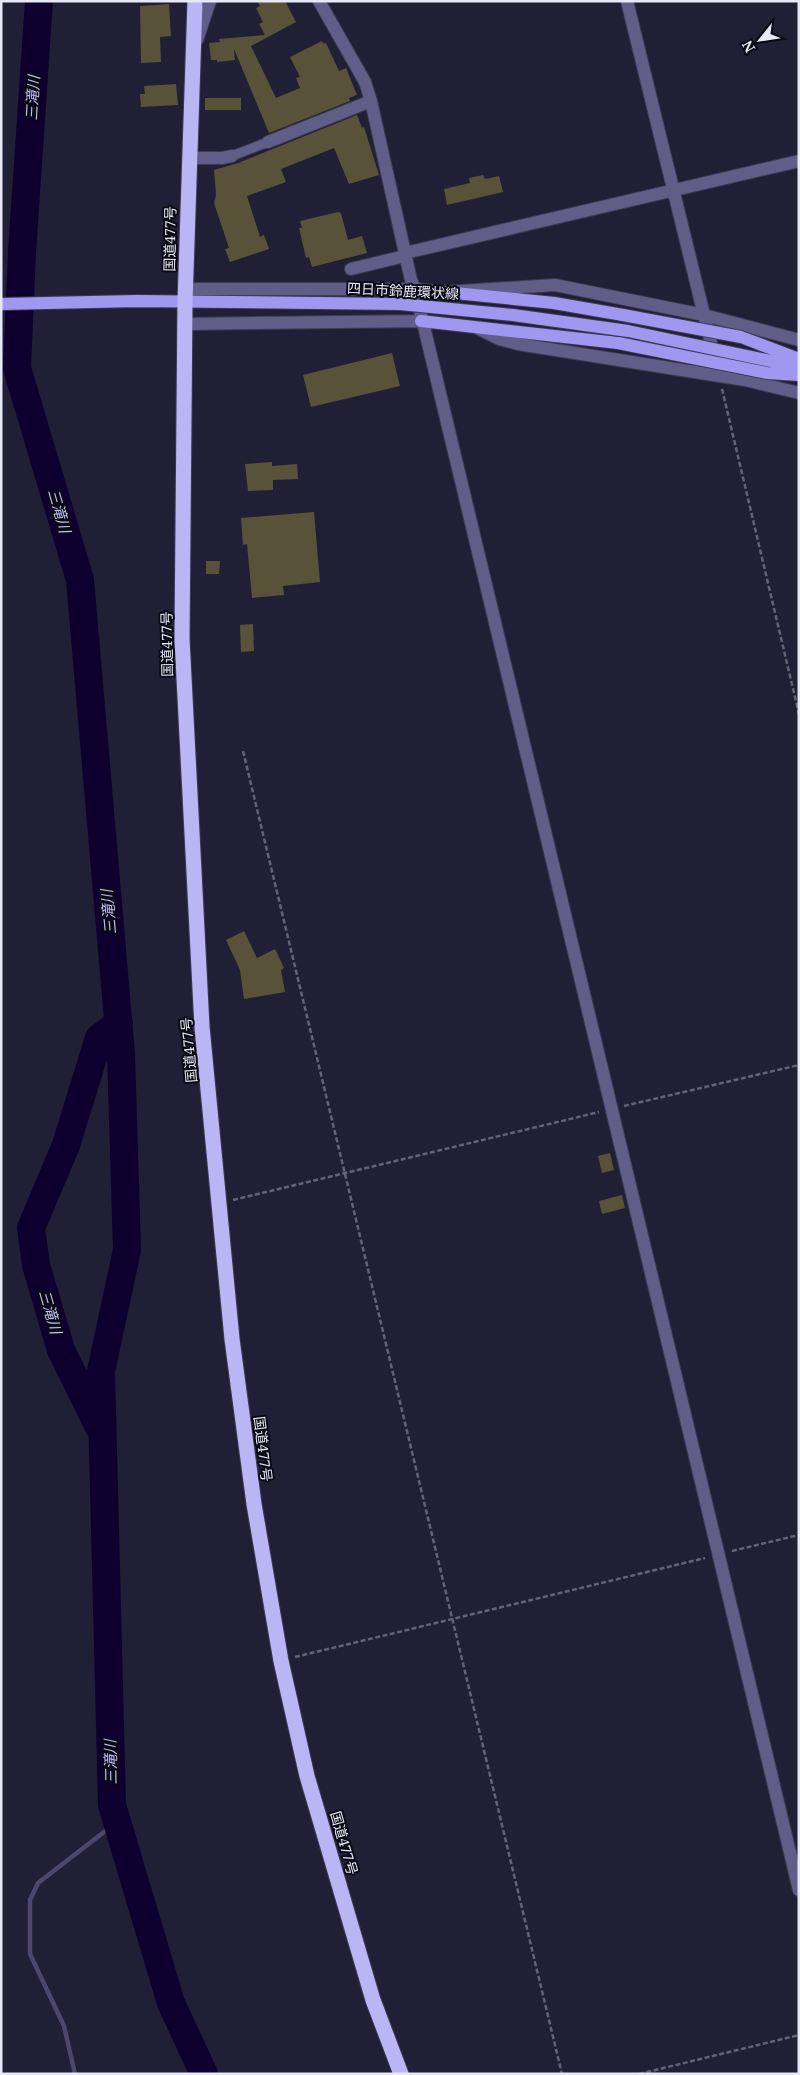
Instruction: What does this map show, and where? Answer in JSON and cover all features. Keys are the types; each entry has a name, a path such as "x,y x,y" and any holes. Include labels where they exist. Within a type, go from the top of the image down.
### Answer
{"highway":[{"name":"国道477号","path":"195,1 188,158 185,295 182,639 202,1027 232,1338 253,1495 281,1661 307,1776 374,2000 401,2074"}],"main road":[{"path":"445,292 554,302 741,337 799,359"},
{"name":"四日市鈴鹿環状線","path":"1,304 137,301 185,295 400,304 513,315 628,331 799,367"},
{"path":"422,321 618,342 767,373 799,375"}],"street":[{"path":"192,57 210,1"},
{"path":"319,1 365,82 371,101 405,255 415,289 799,1890"},
{"path":"627,1 672,191 719,376"},
{"path":"268,142 371,101"},
{"path":"188,158 222,158 232,156"},
{"path":"351,269 799,161"},
{"path":"185,295 415,289 445,292 555,285 704,315 799,340"},
{"path":"185,324 422,321"},
{"path":"474,327 499,339 518,344 719,376 799,393"}],"lane":[{"path":"232,156 268,142"}],"path":[{"path":"719,376 799,714"},
{"path":"243,751 562,2074"},
{"path":"219,1203 344,1175 799,1065"},
{"path":"281,1661 799,1535"},
{"path":"639,2074 799,2035"}],"building":[{"path":"257,1 285,1 296,22 251,46 276,98 300,88 296,78 300,77 290,57 322,41 324,44 326,43 339,71 346,68 357,95 349,98 350,101 269,133 234,49 235,60 217,62 217,60 211,60 209,43 220,42 219,39 265,35 259,24 263,22 256,8 260,6"},
{"path":"169,4 171,36 160,37 161,62 141,63 140,6"},
{"path":"176,84 178,105 141,107 140,94 145,94 144,86"},
{"path":"205,98 241,98 241,110 205,110"},
{"path":"357,115 362,128 364,127 379,175 349,184 334,148 281,169 286,182 247,196 260,237 264,235 269,249 230,262 225,249 229,248 214,203 216,195 214,170 238,163"},
{"path":"483,175 485,179 499,176 503,192 447,205 444,189 470,183 469,178"},
{"path":"338,212 341,213 348,240 362,236 367,253 312,267 309,257 306,258 299,228 302,228 300,221"},
{"path":"392,353 400,386 311,407 303,375"},
{"path":"272,462 272,466 297,464 298,479 273,480 273,490 248,491 245,464"},
{"path":"314,512 320,582 283,586 284,595 252,598 247,544 243,545 241,518"},
{"path":"206,561 220,561 219,574 206,574"},
{"path":"253,624 254,651 241,652 240,625"},
{"path":"244,931 257,958 275,949 284,968 281,970 285,992 244,999 240,970 226,940"},
{"path":"610,1153 614,1170 602,1173 598,1156"},
{"path":"622,1195 625,1208 602,1214 599,1201"}],"waterway":[{"name":"三滝川","path":"39,1 22,252 17,368 80,580 121,1054 127,1250 101,1371 112,1805 171,2003 204,2074"},
{"name":"三滝川","path":"99,1427 61,1350 36,1265 31,1228 66,1145 99,1038 119,1023"},
{"path":"75,2074 64,2026 30,1954 30,1900 38,1883 117,1822"}]}
